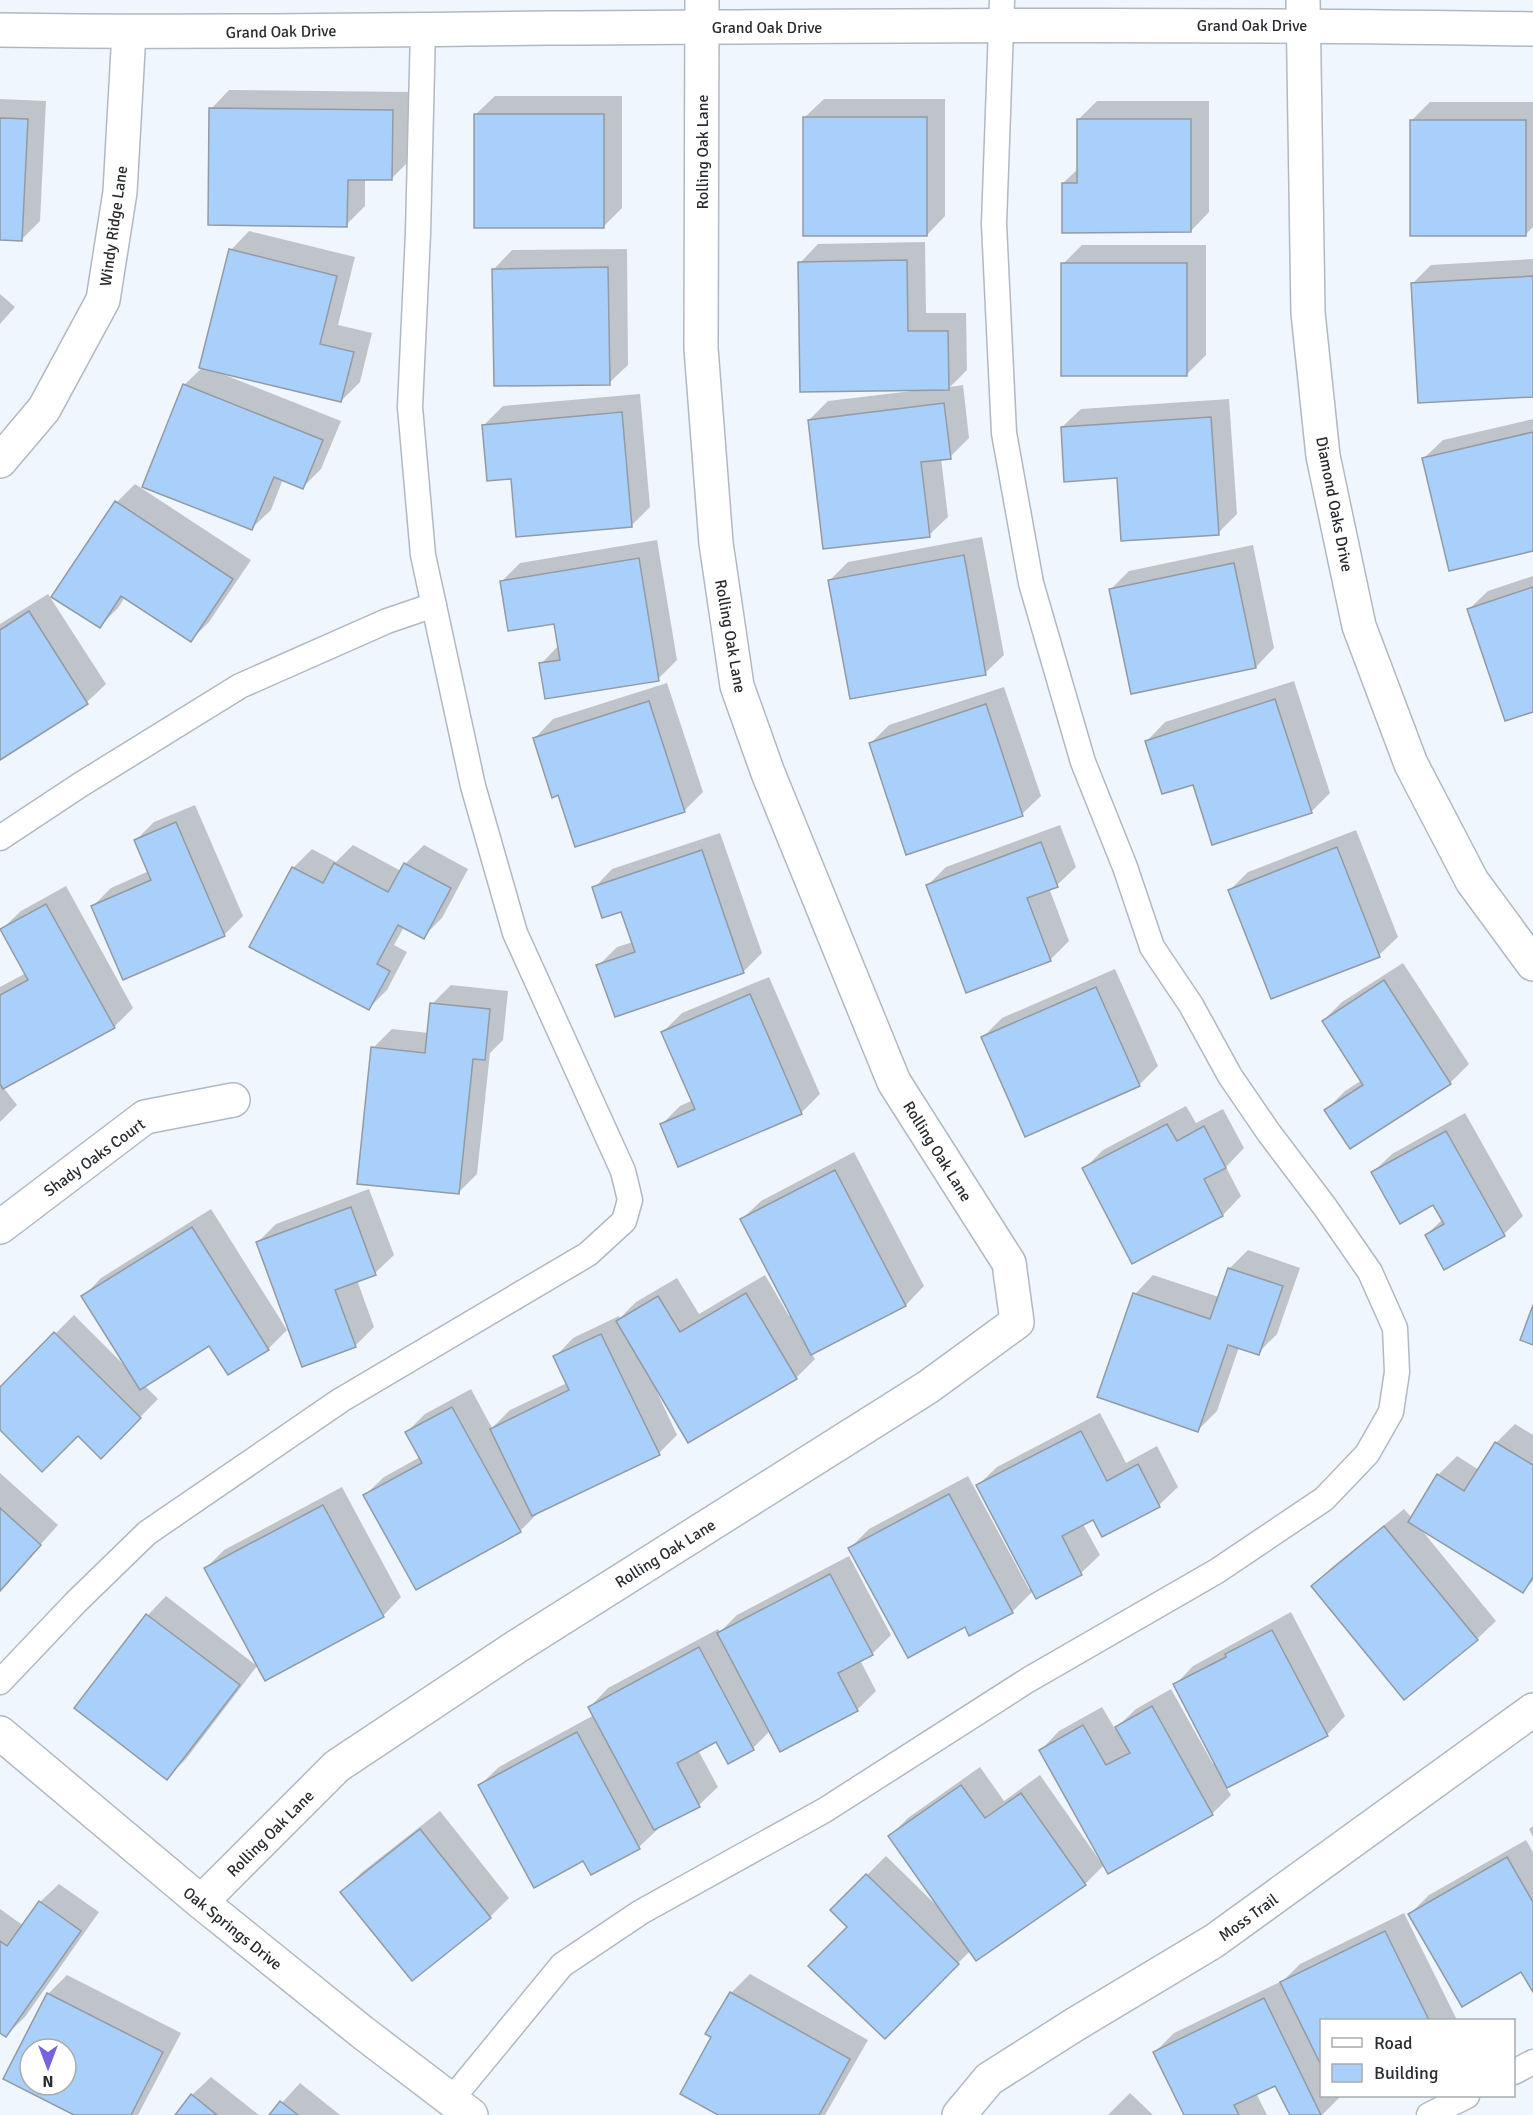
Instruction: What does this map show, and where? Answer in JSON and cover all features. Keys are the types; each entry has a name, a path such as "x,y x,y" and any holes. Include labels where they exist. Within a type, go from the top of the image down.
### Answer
{"street":[{"name":"Grand Oak Drive","path":"0,30 129,32 423,29 702,14 1002,13 1303,13 1533,29"},
{"name":"Diamond Oaks Drive","path":"1303,13 1308,313 1323,456 1359,626 1411,764 1472,881 1533,964"},
{"name":"Rolling Oak Lane","path":"201,1902 337,1766 516,1647 928,1387 1017,1322 1009,1263 894,1082 768,773 737,686 716,543 701,348 702,14"},
{"name":"Windy Ridge Lane","path":"0,461 44,410 103,300 120,192 129,32"},
{"name":"Shady Oaks Court","path":"0,1227 145,1117 233,1100"},
{"name":"Moss Trail","path":"958,2115 989,2079 1214,1941 1533,1710"},
{"name":"Oak Springs Drive","path":"0,1733 201,1902 362,2032 461,2108"}],"lane":[{"path":"461,2108 561,1965 641,1912 825,1809 1028,1680 1227,1564 1324,1499 1367,1454 1391,1412 1397,1371 1395,1328 1370,1272 1230,1076 1191,1005 1152,946 1125,867 1083,762 1031,583 1004,433 994,224 1002,13"},
{"path":"0,1682 76,1602 147,1533 342,1400 588,1254 624,1221 630,1200 623,1171 515,933 473,786 423,555 410,407 418,233 423,29"},
{"path":"0,838 80,785 240,686 387,621 434,605"},
{"path":"1515,2071 1533,2062"},
{"path":"1429,2115 1465,2097"}],"building":[{"path":"209,108 393,110 392,180 348,180 347,227 208,225"},
{"path":"474,114 604,114 604,228 474,228"},
{"path":"803,117 927,117 927,236 803,236"},
{"path":"0,118 28,119 22,241 0,240"},
{"path":"1077,119 1191,119 1191,232 1062,233 1062,183 1077,183"},
{"path":"1410,120 1526,120 1526,236 1410,236"},
{"path":"229,249 337,276 320,344 354,352 341,402 199,368"},
{"path":"907,260 908,331 948,331 949,390 800,392 798,262"},
{"path":"1061,263 1187,263 1187,376 1061,376"},
{"path":"608,267 610,385 494,386 492,269"},
{"path":"1533,276 1533,397 1418,403 1411,283"},
{"path":"183,384 323,440 303,489 274,477 252,530 142,487"},
{"path":"944,403 951,459 921,462 930,537 823,549 808,420"},
{"path":"622,412 632,527 516,537 511,479 487,481 482,425"},
{"path":"1211,417 1219,535 1121,541 1117,478 1064,482 1061,427"},
{"path":"1533,432 1533,551 1449,571 1422,458"},
{"path":"115,501 233,579 191,642 121,596 100,628 51,597"},
{"path":"964,555 986,675 850,699 828,580"},
{"path":"639,558 659,681 545,699 539,663 560,660 554,624 508,631 500,581"},
{"path":"1234,563 1256,668 1131,694 1109,589"},
{"path":"1533,587 1533,712 1505,721 1467,609"},
{"path":"29,611 88,704 0,760 0,630"},
{"path":"1275,699 1312,813 1212,845 1193,785 1162,794 1145,741"},
{"path":"649,701 685,812 575,847 558,795 552,798 533,738"},
{"path":"986,704 1023,816 906,855 869,743"},
{"path":"176,822 225,936 123,980 91,906 151,880 134,840"},
{"path":"1041,842 1058,887 1027,898 1051,961 966,993 926,885"},
{"path":"1337,847 1380,957 1271,999 1228,890"},
{"path":"702,850 744,973 615,1017 596,965 635,952 621,912 602,918 592,887"},
{"path":"334,863 388,892 404,863 451,888 424,939 398,925 377,964 390,971 369,1010 249,947 292,867 323,883"},
{"path":"46,904 115,1028 3,1089 0,1084 0,995 28,980 0,929"},
{"path":"1384,980 1451,1084 1350,1149 1324,1110 1363,1085 1322,1021"},
{"path":"1096,987 1140,1086 1025,1137 981,1037"},
{"path":"750,994 802,1114 678,1167 660,1124 695,1109 661,1032"},
{"path":"430,1003 490,1009 485,1060 473,1059 459,1194 357,1184 371,1047 425,1053"},
{"path":"1167,1124 1177,1141 1204,1126 1226,1168 1204,1179 1223,1216 1132,1264 1082,1168"},
{"path":"1446,1131 1505,1236 1444,1270 1425,1235 1444,1224 1433,1205 1400,1224 1371,1172"},
{"path":"835,1170 906,1306 811,1355 740,1219"},
{"path":"351,1207 376,1275 335,1290 356,1347 302,1367 256,1242"},
{"path":"192,1227 269,1350 228,1375 209,1346 140,1390 81,1296"},
{"path":"1228,1268 1283,1286 1259,1355 1228,1345 1198,1432 1097,1397 1133,1293 1210,1319"},
{"path":"746,1293 797,1379 688,1443 616,1321 658,1296 680,1332"},
{"path":"1533,1305 1533,1345 1520,1340"},
{"path":"54,1332 141,1418 101,1459 78,1436 42,1472 0,1430 0,1387"},
{"path":"601,1334 660,1455 532,1516 490,1429 569,1390 553,1356"},
{"path":"452,1407 521,1532 416,1590 363,1495 422,1463 405,1432"},
{"path":"1081,1431 1107,1481 1138,1464 1160,1507 1102,1537 1093,1520 1062,1536 1082,1575 1036,1599 976,1485"},
{"path":"1495,1442 1533,1465 1533,1577 1523,1593 1408,1522 1437,1474 1464,1491"},
{"path":"949,1494 1013,1613 969,1636 965,1627 908,1658 848,1548"},
{"path":"323,1505 384,1617 265,1681 204,1568"},
{"path":"0,1508 41,1545 0,1591"},
{"path":"1384,1526 1478,1640 1404,1700 1311,1586"},
{"path":"830,1574 873,1655 838,1673 858,1711 780,1752 717,1633"},
{"path":"146,1614 240,1685 167,1780 74,1708"},
{"path":"1272,1630 1328,1736 1227,1788 1173,1684"},
{"path":"699,1647 754,1750 728,1764 716,1742 677,1763 700,1807 654,1830 588,1707"},
{"path":"1152,1706 1213,1815 1108,1874 1039,1750 1083,1725 1106,1765 1130,1753 1115,1727"},
{"path":"577,1732 640,1849 591,1875 583,1861 534,1888 478,1785"},
{"path":"961,1785 985,1818 1021,1793 1086,1885 976,1961 888,1836"},
{"path":"420,1829 491,1918 412,1981 340,1892"},
{"path":"1507,1857 1533,1902 1533,1992 1521,1972 1462,2007 1408,1914"},
{"path":"866,1874 959,1964 885,2039 808,1966 847,1927 830,1910"},
{"path":"39,1901 81,1931 6,2037 0,2033 0,1941 7,1946"},
{"path":"1385,1931 1429,2019 1320,2019 1320,2063 1280,1982"},
{"path":"730,1992 850,2059 819,2115 718,2115 680,2094 711,2037 705,2034"},
{"path":"47,1993 163,2052 131,2115 74,2115 38,2097 78,2097 78,2037 24,2037"},
{"path":"1264,1998 1321,2115 1290,2115 1275,2086 1234,2105 1239,2115 1184,2115 1153,2052"},
{"path":"18,2050 18,2087 3,2079"},
{"path":"191,2094 217,2115 175,2115"},
{"path":"280,2101 298,2115 269,2115"}]}
